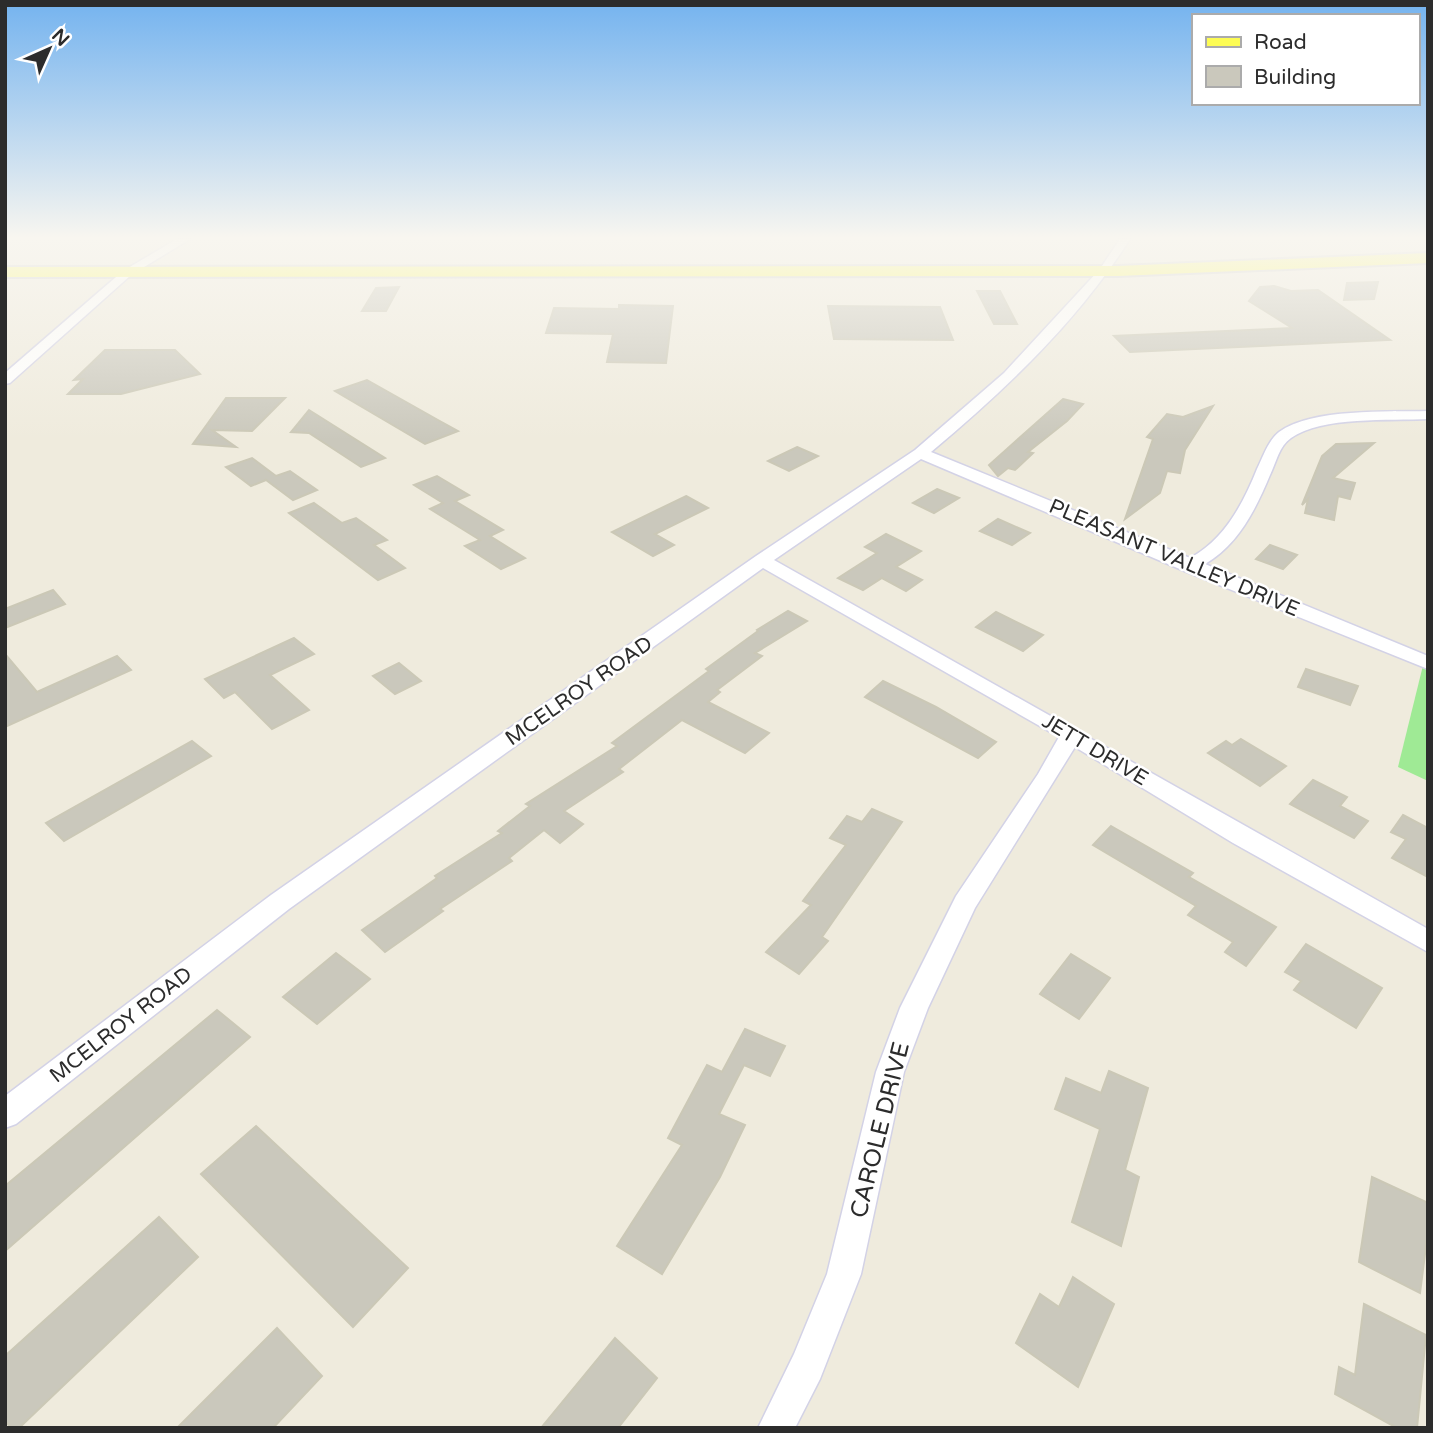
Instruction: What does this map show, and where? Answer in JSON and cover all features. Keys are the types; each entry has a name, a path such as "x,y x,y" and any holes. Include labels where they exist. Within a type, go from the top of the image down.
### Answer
{"street":[{"path":"5,380 90,306"},
{"name":"MCELROY ROAD","path":"5,1114 279,902 762,560 920,453 1009,376 1072,306"},
{"path":"1188,566 1200,561 1219,546 1241,519 1274,449 1284,436 1314,423 1428,415"},
{"name":"PLEASANT VALLEY DRIVE","path":"920,453 1428,663"},
{"name":"JETT DRIVE","path":"762,560 1071,735 1241,837 1428,943"},
{"name":"CAROLE DRIVE","path":"776,1428 807,1366 844,1274 890,1072 914,1007 965,903 1047,778 1071,735"}],"green space":[{"path":"1428,645 1428,781 1398,767"}],"building":[{"path":"365,306 389,306 386,311 362,311"},
{"path":"619,306 673,306 666,363 607,362 613,334 546,333 554,308 619,309"},
{"path":"828,306 940,307 953,340 834,339"},
{"path":"985,306 1008,306 1017,324 994,324"},
{"path":"1257,306 1341,306 1390,340 1130,352 1114,336 1292,328"},
{"path":"105,350 175,350 200,374 121,394 68,394 83,379 74,380"},
{"path":"367,380 458,431 425,444 335,391"},
{"path":"226,398 285,398 252,431 212,430 236,447 193,444"},
{"path":"1063,399 1083,404 1067,421 1028,452 1033,453 1015,470 1008,468 998,476 989,465"},
{"path":"1213,406 1185,450 1180,473 1167,471 1160,493 1125,519 1153,439 1147,437 1167,414 1183,417"},
{"path":"309,410 385,458 361,467 309,433 291,432"},
{"path":"1374,443 1333,478 1355,483 1350,499 1338,496 1334,520 1305,513 1308,499 1302,505 1322,456 1336,444"},
{"path":"797,447 818,456 789,471 768,461"},
{"path":"252,458 276,476 290,471 317,490 293,500 266,480 251,486 226,467"},
{"path":"437,476 469,495 455,501 503,530 490,536 525,558 501,569 465,546 480,540 430,509 443,503 414,485"},
{"path":"937,489 959,498 934,513 913,503"},
{"path":"686,496 708,508 655,534 674,545 653,556 612,532"},
{"path":"314,503 342,523 356,518 387,540 374,545 405,568 378,580 289,513"},
{"path":"998,519 1030,533 1012,545 980,531"},
{"path":"886,534 921,551 896,567 922,580 906,591 882,578 863,590 838,578 877,553 865,547"},
{"path":"1270,545 1297,555 1283,569 1256,559"},
{"path":"53,590 65,604 5,628 5,609"},
{"path":"788,611 807,621 755,653 762,656 717,690 720,692 708,702 769,733 745,753 682,720 619,769 623,772 564,811 583,824 560,843 544,830 509,858 512,861 440,909 443,911 385,952 362,930 437,878 435,876 502,833 498,831 530,806 526,804 617,746 612,743 709,671 706,669 757,630"},
{"path":"996,612 1043,635 1023,651 976,627"},
{"path":"294,638 314,654 270,675 309,710 272,729 235,692 224,698 205,679"},
{"path":"5,654 37,692 117,656 131,670 5,727"},
{"path":"399,663 421,681 395,694 373,676"},
{"path":"1306,669 1358,686 1350,705 1298,687"},
{"path":"883,681 936,707 996,742 978,758 865,697"},
{"path":"1241,739 1286,766 1260,786 1208,753 1226,741 1232,745"},
{"path":"192,741 211,756 64,841 46,823"},
{"path":"1313,780 1347,797 1340,806 1368,821 1354,838 1290,804"},
{"path":"872,809 902,822 822,937 828,941 799,974 766,952 811,905 803,901 846,845 830,838 847,816 862,822"},
{"path":"1403,815 1428,828 1428,877 1392,858 1406,839 1391,832"},
{"path":"1111,826 1193,873 1189,877 1276,927 1246,966 1225,952 1233,942 1188,915 1196,906 1093,845"},
{"path":"1306,944 1382,988 1356,1028 1294,990 1301,981 1285,972"},
{"path":"336,953 370,979 317,1024 283,997"},
{"path":"1071,954 1110,978 1079,1019 1040,994"},
{"path":"217,1010 250,1037 5,1251 5,1186"},
{"path":"745,1029 785,1046 770,1076 744,1065 719,1114 745,1125 720,1177 662,1274 617,1246 682,1145 668,1138 707,1065 722,1072"},
{"path":"1109,1071 1148,1088 1125,1170 1139,1177 1121,1246 1072,1222 1100,1129 1055,1109 1066,1078 1101,1093"},
{"path":"256,1126 408,1268 353,1327 201,1174"},
{"path":"1372,1177 1428,1203 1428,1231 1420,1293 1359,1262"},
{"path":"159,1217 198,1257 19,1428 11,1428 5,1421 5,1356"},
{"path":"1073,1277 1114,1304 1078,1387 1016,1343 1040,1294 1059,1307"},
{"path":"1364,1304 1426,1335 1417,1428 1397,1428 1335,1394 1339,1367 1355,1375"},
{"path":"277,1328 322,1376 273,1428 177,1428"},
{"path":"615,1338 657,1378 618,1428 541,1428"}]}
